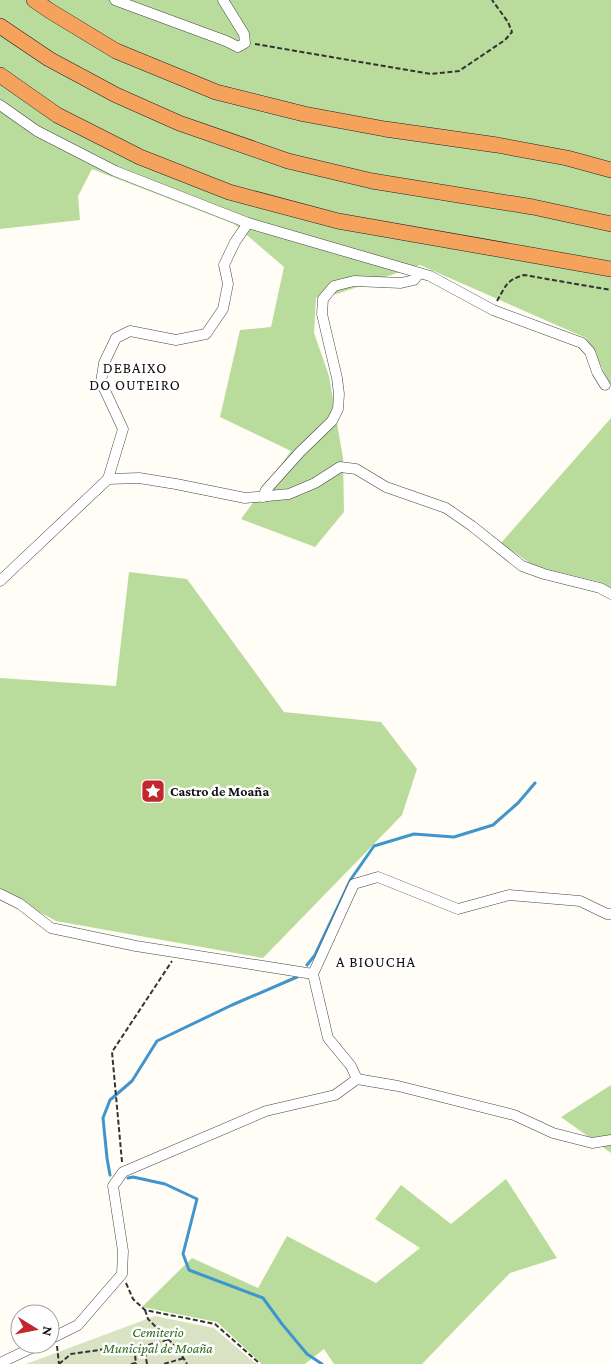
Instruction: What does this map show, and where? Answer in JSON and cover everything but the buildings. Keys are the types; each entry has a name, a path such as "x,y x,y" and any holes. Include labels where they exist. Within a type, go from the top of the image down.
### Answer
{"highway":[{"path":"34,0 116,50 216,92 304,114 385,129 497,145 567,158 611,170"},
{"path":"0,26 49,59 116,95 179,123 288,162 372,180 533,207 611,224"},
{"path":"0,74 57,115 140,156 229,192 338,221 611,269"}],"street":[{"path":"115,0 238,47 245,42 244,34 223,0"},
{"path":"0,106 37,131 116,171 248,223 430,276 492,310 582,343 590,352 597,372 605,385"},
{"path":"0,581 108,479 122,430 101,382 104,363 116,338 130,331 176,340 206,334 223,309 228,284 224,265 234,242 248,223"},
{"path":"263,497 266,490 300,452 332,421 338,409 337,378 322,314 323,299 334,286 354,281 401,283 414,280 419,273"},
{"path":"108,479 139,478 245,498 289,494 315,483 340,467 356,469 386,487 446,508 522,566 544,574 600,588 611,594"},
{"path":"357,1079 351,1066 328,1038 313,974 354,884 378,877 458,909 509,895 580,901 606,914 611,914"},
{"path":"0,894 20,904 51,928 136,946 313,974"},
{"path":"60,1335 78,1326 122,1274 123,1251 112,1186 123,1172 266,1111 335,1095 357,1079 398,1086 514,1115 553,1133 592,1143 611,1140"},
{"path":"0,1363 19,1354"}],"path":[{"path":"245,42 431,74 459,71 505,40 512,32 508,22 492,0"},
{"path":"492,310 508,282 524,275 611,290"},
{"path":"123,1172 112,1052 177,952"},
{"path":"122,1274 133,1299 145,1310 148,1318 178,1349 187,1364"},
{"path":"145,1310 215,1324 258,1362 256,1364"},
{"path":"147,1364 144,1346 169,1340"},
{"path":"59,1364 70,1354 134,1345 136,1364 131,1364"},
{"path":"164,1364 184,1358"}],"green space":[{"path":"0,0 611,0 611,385 586,338 420,265 340,293 316,298 314,333 329,376 343,458 344,512 315,547 241,519 291,451 220,417 240,330 271,327 284,267 234,224 92,169 78,196 80,220 0,229"},
{"path":"611,418 611,589 600,582 534,566 501,543"},
{"path":"129,572 187,579 284,712 381,722 417,769 402,815 263,958 56,921 0,891 0,678 116,686"},
{"path":"611,1085 611,1153 561,1117"},
{"path":"506,1179 557,1258 510,1273 422,1364 334,1364 324,1349 305,1364 261,1364 217,1322 142,1307 192,1258 258,1288 287,1236 376,1283 420,1248 375,1219 401,1185 451,1224"},
{"name":"Cemiterio Municipal de Moaña","path":"155,1316 214,1328 255,1363 26,1364 53,1354 60,1354 60,1351"}],"waterway":[{"path":"307,965 315,955 351,879 374,846 414,834 454,837 493,825 518,803 535,783"},
{"path":"110,1175 103,1118 110,1100 132,1081 157,1041 232,1005 297,977"},
{"path":"128,1178 133,1177 165,1184 197,1199 183,1254 189,1270 263,1298 307,1354 322,1364"}],"place":[{"name":"Castro de Moaña","path":"153,791"}],"district":[{"name":"DEBAIXO DO OUTEIRO","path":"135,376"},
{"name":"A BIOUCHA","path":"376,962"}]}
